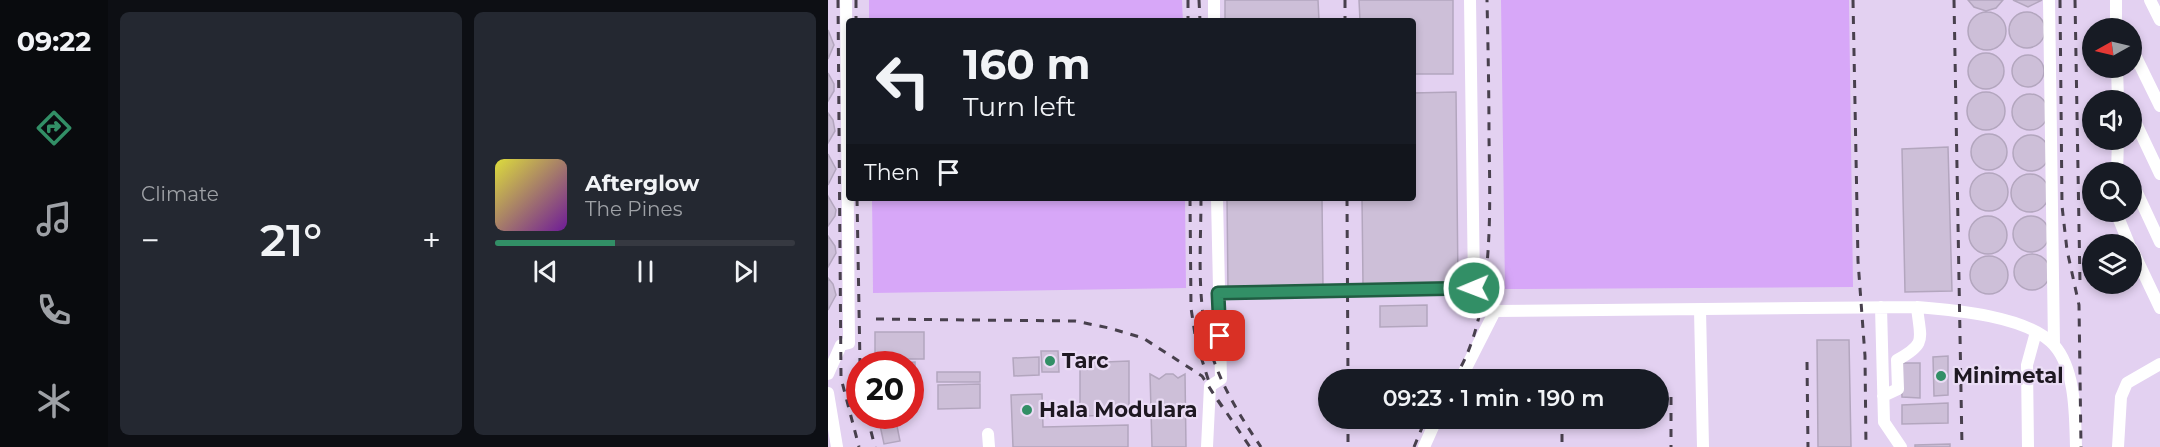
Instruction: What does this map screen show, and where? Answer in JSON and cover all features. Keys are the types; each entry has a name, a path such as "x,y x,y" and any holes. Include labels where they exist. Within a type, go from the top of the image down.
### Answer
{"street":[{"path":"846,0 846,18"},
{"path":"1214,0 1214,18"},
{"path":"1470,0 1474,288 1483,305 1495,311 1917,307 1958,310 2018,325 2036,332 2054,345"},
{"path":"2049,0 2054,345 2071,378 2076,447"},
{"path":"2116,0 2117,18"},
{"path":"2150,0 2160,20"},
{"path":"2142,69 2160,106"},
{"path":"2118,78 2119,90"},
{"path":"2142,136 2160,174"},
{"path":"2118,153 2118,162"},
{"path":"2118,153 2122,162"},
{"path":"828,374 841,345 849,343 848,201"},
{"path":"1207,447 1210,386 1221,379 1217,201"},
{"path":"2142,203 2160,242"},
{"path":"2142,270 2160,308"},
{"path":"1218,293 1474,288"},
{"path":"1881,307 1884,422 1900,447"},
{"path":"1883,396 1898,389 1897,360 1917,348 1920,343 1917,307"},
{"path":"1700,310 1703,447"},
{"path":"1466,369 1495,311"},
{"path":"2028,447 2027,365 2036,332"},
{"path":"2118,447 2121,397 2127,383 2160,364"},
{"path":"828,393 837,447"},
{"path":"1424,447 1432,429"}],"shaded area":[{"path":"828,0 869,0 869,18 846,18 846,201 872,201 873,293 1175,201 1416,201 1416,18 1183,18 1182,0 2160,0 2160,447 828,447"},
{"path":"869,0 1182,0 1183,18 869,18"},
{"path":"1501,0 1849,0 1853,287 1505,289"},
{"path":"872,201 1185,201 1186,288 873,293"}],"building":[{"path":"1225,0 1318,0 1319,18 1225,18"},
{"path":"1359,0 1453,0 1453,74 1416,74 1416,18 1360,18"},
{"path":"1968,0 2003,0 1996,8 1986,11 1974,7"},
{"path":"2013,0 2042,0 2028,7"},
{"path":"1987,12 2000,18 2006,31 2000,44 1987,50 1974,44 1968,31 1974,18"},
{"path":"2027,12 2040,17 2045,30 2040,43 2027,48 2014,43 2009,30 2014,17"},
{"path":"828,30 834,45 828,59"},
{"path":"1986,53 1999,58 2004,71 1999,84 1986,89 1973,84 1968,71 1973,58"},
{"path":"2028,55 2040,59 2044,71 2040,83 2028,87 2016,83 2012,71 2016,59"},
{"path":"828,73 834,84 834,91 828,101"},
{"path":"1456,92 1458,284 1363,285 1362,201 1416,201 1416,93"},
{"path":"1986,92 1999,98 2005,111 1999,124 1986,130 1973,124 1967,111 1973,98"},
{"path":"2030,94 2043,99 2048,112 2043,125 2030,130 2017,125 2012,112 2017,99"},
{"path":"828,113 833,120 835,131 828,143"},
{"path":"1989,134 2002,139 2007,152 2002,165 1989,170 1976,165 1971,152 1976,139"},
{"path":"2031,135 2044,140 2049,153 2044,166 2031,171 2018,166 2013,153 2018,140"},
{"path":"1948,147 1952,291 1905,292 1902,149"},
{"path":"828,154 836,169 828,185"},
{"path":"1989,173 2002,179 2008,192 2002,205 1989,211 1976,205 1970,192 1976,179"},
{"path":"2030,174 2043,180 2049,193 2043,206 2030,212 2017,206 2011,193 2017,180"},
{"path":"828,196 836,210 828,226"},
{"path":"1227,201 1322,201 1323,288 1228,289"},
{"path":"1988,216 2001,222 2007,235 2001,248 1988,254 1975,248 1969,235 1975,222"},
{"path":"2031,216 2044,221 2049,234 2044,247 2031,252 2018,247 2013,234 2018,221"},
{"path":"828,236 835,246 836,253 828,267"},
{"path":"2032,254 2045,259 2050,272 2045,285 2032,290 2019,285 2014,272 2019,259"},
{"path":"1989,256 2002,262 2008,275 2002,288 1989,294 1976,288 1970,275 1976,262"},
{"path":"828,278 833,284 836,295 828,310"},
{"path":"1427,305 1427,326 1380,327 1380,306"},
{"path":"875,332 924,332 924,351 875,351"},
{"path":"1817,340 1849,340 1851,447 1818,447"},
{"name":"Tarc","path":"1041,351 1058,351 1059,372 1042,372"},
{"name":"Minimetal","path":"1948,356 1948,395 1934,396 1933,357"},
{"path":"1039,357 1039,375 1014,376 1013,358"},
{"path":"1129,361 1129,415 1080,416 1080,363"},
{"path":"1901,363 1920,363 1920,398 1902,397"},
{"path":"937,372 980,372 980,382 937,382"},
{"path":"1150,374 1159,379 1166,374 1173,374 1178,378 1185,374 1186,447 1152,447"},
{"path":"980,384 980,408 938,409 938,385"},
{"name":"Hala Modulara","path":"1042,394 1043,427 1128,425 1128,447 1013,447 1011,395"},
{"path":"1948,403 1948,423 1902,424 1902,405"},
{"path":"881,429 898,429 900,441 884,444"},
{"path":"1950,444 1950,447 1915,447 1915,445"}],"railway":[{"path":"838,0 841,378 859,447"},
{"path":"856,0 856,18"},
{"path":"1188,0 1188,18"},
{"path":"1199,0 1200,18"},
{"path":"1345,0 1345,18"},
{"path":"1459,369 1467,355 1476,326 1487,263 1490,197 1487,0"},
{"path":"1853,0 1858,261 1865,356 1866,447"},
{"path":"1954,0 1962,447"},
{"path":"2060,0 2062,206 2067,250 2079,305 2081,447"},
{"path":"2075,0 2080,284"},
{"path":"857,201 860,351"},
{"path":"1190,201 1191,308 1196,341 1209,382"},
{"path":"1201,201 1201,299 1206,332 1221,378 1243,420 1261,447"},
{"path":"1347,201 1348,369"},
{"path":"876,319 1075,321 1109,328 1143,338 1202,376 1222,407"},
{"path":"1807,362 1808,447"},
{"path":"1671,397 1671,447"},
{"path":"1218,400 1250,447"},
{"path":"870,429 875,447"},
{"path":"1348,429 1348,447"},
{"path":"1414,447 1421,429"},
{"path":"1562,429 1562,447"}],"place":[{"name":"Tarc","path":"1050,361"},
{"name":"Minimetal","path":"1941,376"},
{"name":"Hala Modulara","path":"1027,410"}],"route":[{"path":"1220,336 1218,293 1474,288"}]}
